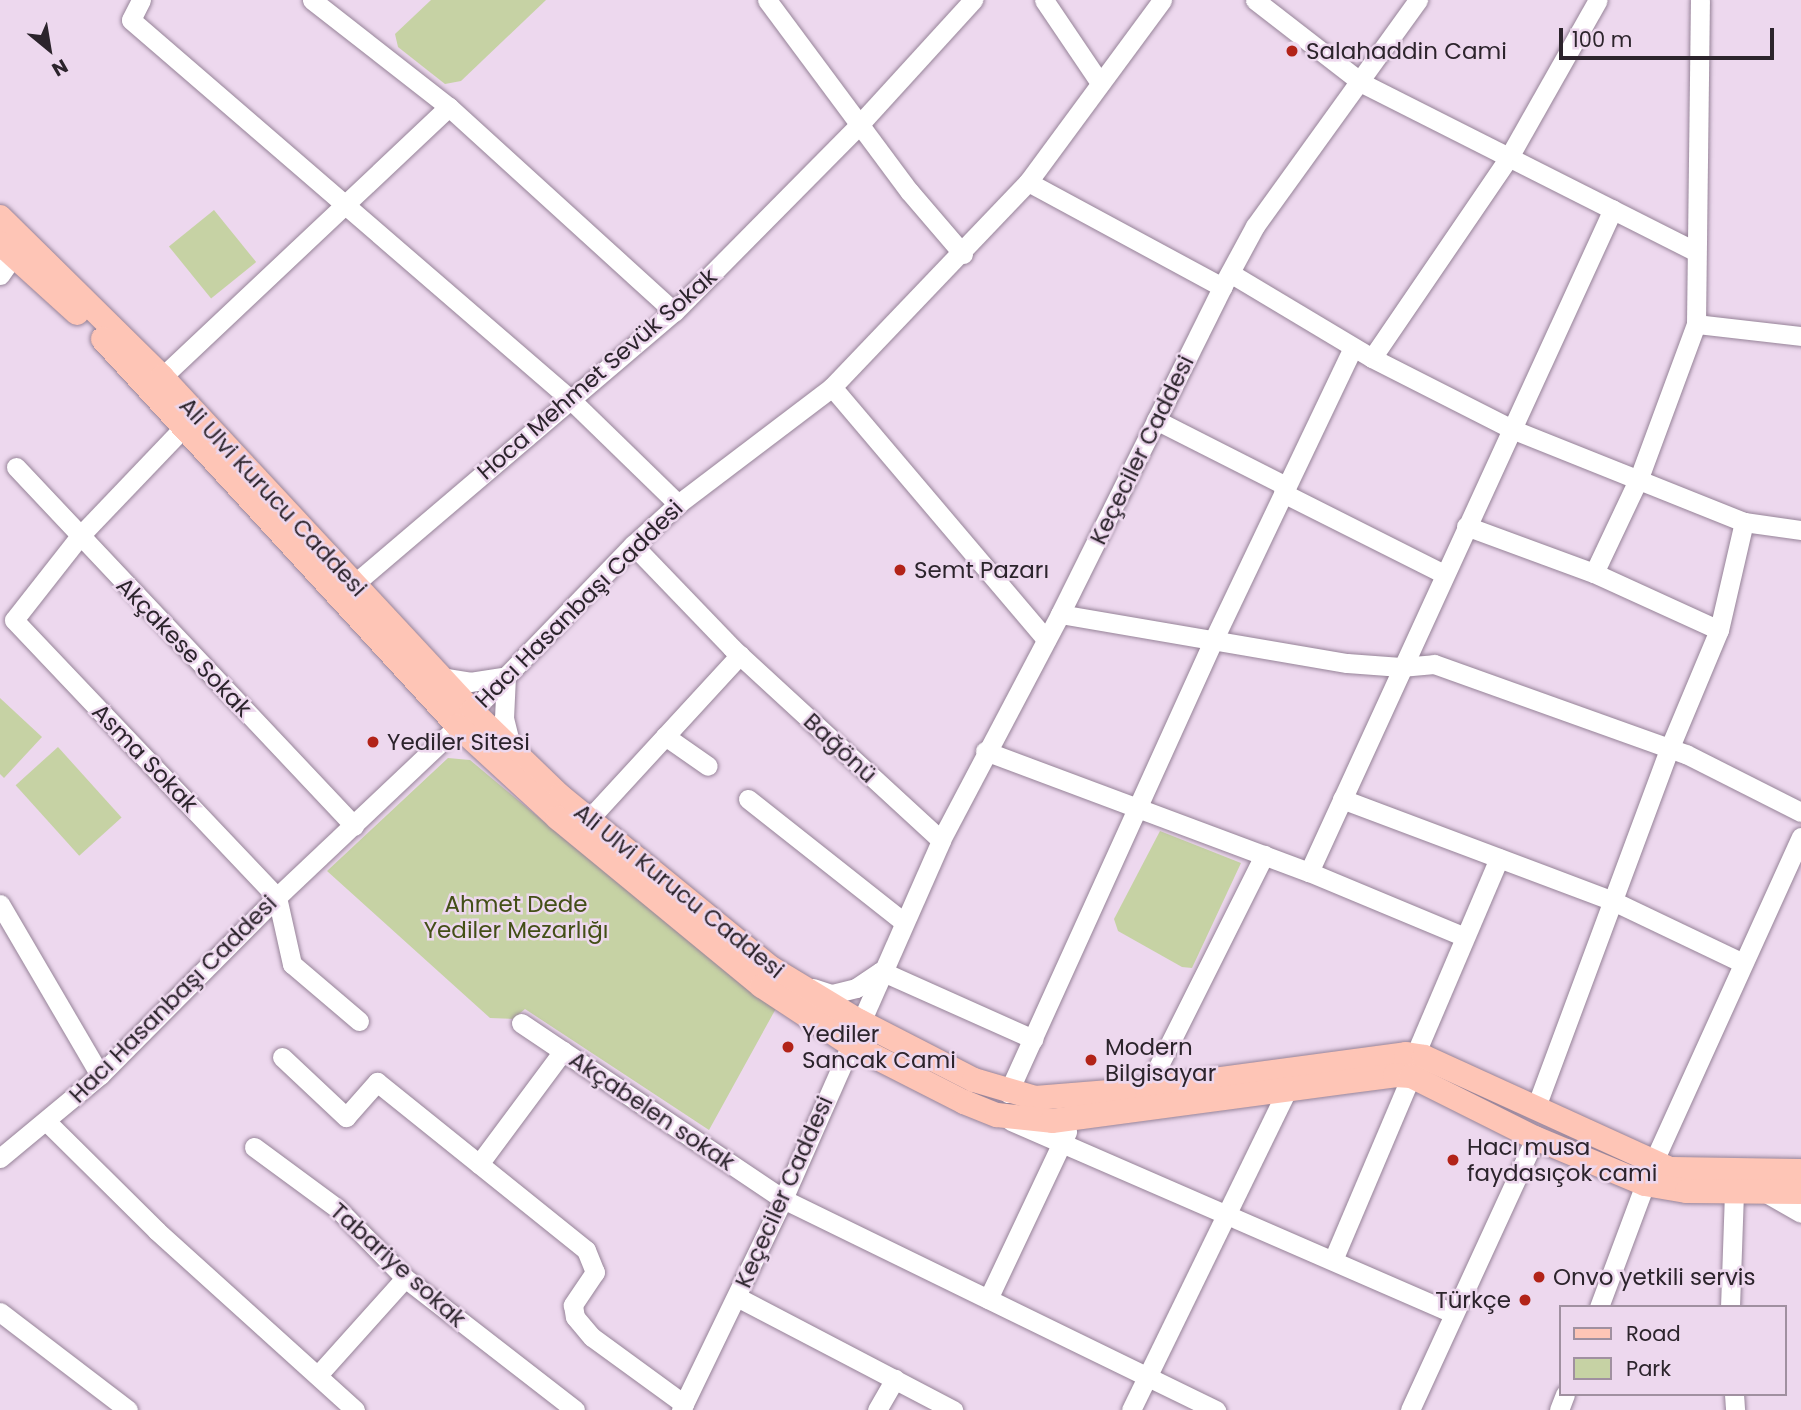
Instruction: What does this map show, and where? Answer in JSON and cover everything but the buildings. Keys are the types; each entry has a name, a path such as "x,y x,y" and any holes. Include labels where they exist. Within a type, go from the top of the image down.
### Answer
{"main road":[{"name":"Ali Ulvi Kurucu Caddesi","path":"0,217 162,377 354,584 440,677 465,719 513,751 589,819 771,968 797,984 854,1032"},
{"name":"Ali Ulvi Kurucu Caddesi","path":"5,258 89,324 183,428 558,818 762,986 1003,1104 1027,1121 1073,1118 1287,1090 1413,1066 1535,1138 1649,1174 1734,1192 1801,1192"},
{"name":"Ali Ulvi Kurucu Caddesi","path":"1003,1104 1413,1066 1536,1107 1649,1174 1789,1170"}],"street":[{"path":"141,0 131,20 570,399 678,503"},
{"path":"312,0 449,107 674,313"},
{"path":"767,0 858,126 963,254"},
{"name":"Hoca Mehmet Sevük Sokak","path":"354,584 674,313 858,126 973,0"},
{"path":"1044,0 1100,83"},
{"name":"Hacı Hasanbaşı Caddesi","path":"0,1158 47,1122 100,1075 277,897 465,719 633,545 678,503 832,387 963,254 1028,182 1163,0"},
{"path":"1255,0 1362,83 1694,251"},
{"name":"Keçeciler Caddesi","path":"683,1407 783,1199 854,1032 941,839 985,751 1060,614 1226,280 1255,226 1362,83 1418,0"},
{"path":"1371,358 1508,157 1598,0"},
{"path":"1594,573 1639,478 1696,324 1694,251 1700,0"},
{"path":"162,377 343,203 449,107"},
{"path":"1028,182 1226,280 1371,358 1514,430 1744,522 1801,530"},
{"path":"1309,872 1466,526 1514,430 1613,209"},
{"path":"1696,324 1801,336"},
{"path":"1353,348 1212,643 1003,1104 1062,1143 1454,1313"},
{"path":"832,387 1046,639"},
{"path":"1156,420 1444,574"},
{"path":"79,537 183,428"},
{"name":"Akçakese Sokak","path":"16,467 79,537 354,826"},
{"path":"1536,1107 1670,747 1719,630 1744,522"},
{"path":"1466,526 1594,573 1719,630"},
{"name":"Asma Sokak","path":"79,537 14,620 277,897"},
{"name":"Bağönü","path":"633,545 740,655 941,839"},
{"path":"1060,614 1212,643 1401,667 1434,664 1670,747 1801,812"},
{"path":"589,819 740,655"},
{"path":"440,677 470,682 506,676 504,718 513,751"},
{"path":"665,736 708,766"},
{"path":"985,751 1309,872 1463,936"},
{"path":"748,799 904,922"},
{"path":"1342,799 1614,901 1743,964"},
{"path":"1600,1305 1649,1174 1801,837"},
{"path":"1147,1089 1264,855"},
{"path":"1333,1260 1463,936 1499,858"},
{"path":"277,897 292,964 359,1021"},
{"path":"0,904 100,1075"},
{"path":"797,984 832,994 856,988 881,971 1033,1038"},
{"name":"Akçabelen sokak","path":"521,1023 783,1199 1216,1410"},
{"path":"479,1164 564,1051"},
{"path":"282,1057 346,1117 377,1082 586,1250 595,1272 573,1305 575,1317 592,1337 683,1407"},
{"path":"1131,1410 1287,1090"},
{"path":"988,1298 1073,1118"},
{"path":"47,1122 157,1231 355,1410"},
{"path":"1410,1410 1535,1138"},
{"name":"Tabariye sokak","path":"254,1147 338,1209 405,1278 575,1410"},
{"path":"1789,1170 1801,1161"},
{"path":"1730,1305 1734,1192"},
{"path":"1762,1192 1801,1213"},
{"path":"318,1375 405,1278"},
{"path":"737,1297 953,1410"},
{"path":"0,1312 128,1410"},
{"path":"877,1410 895,1380"}],"green space":[{"path":"431,0 546,0 461,81 445,84 398,47 395,34"},
{"path":"214,210 256,262 211,299 169,247"},
{"path":"0,698 42,737 4,778 0,774"},
{"path":"58,747 122,818 79,856 16,785"},
{"name":"Ahmet Dede Yediler Mezarlığı","path":"448,758 470,760 573,846 779,1003 709,1130 525,1009 513,1019 490,1018 327,871"},
{"path":"1160,831 1241,863 1192,968 1182,967 1118,931 1114,919"}],"place":[{"name":"Salahaddin Cami","path":"1292,51"},
{"name":"Semt Pazarı","path":"900,570"},
{"name":"Yediler Sitesi","path":"373,742"},
{"name":"Yediler Sancak Cami","path":"788,1047"},
{"name":"Modern Bilgisayar","path":"1091,1060"},
{"name":"Hacı musa faydasıçok cami","path":"1453,1160"},
{"name":"Onvo yetkili servis","path":"1539,1277"},
{"name":"Türkçe","path":"1525,1300"}]}
